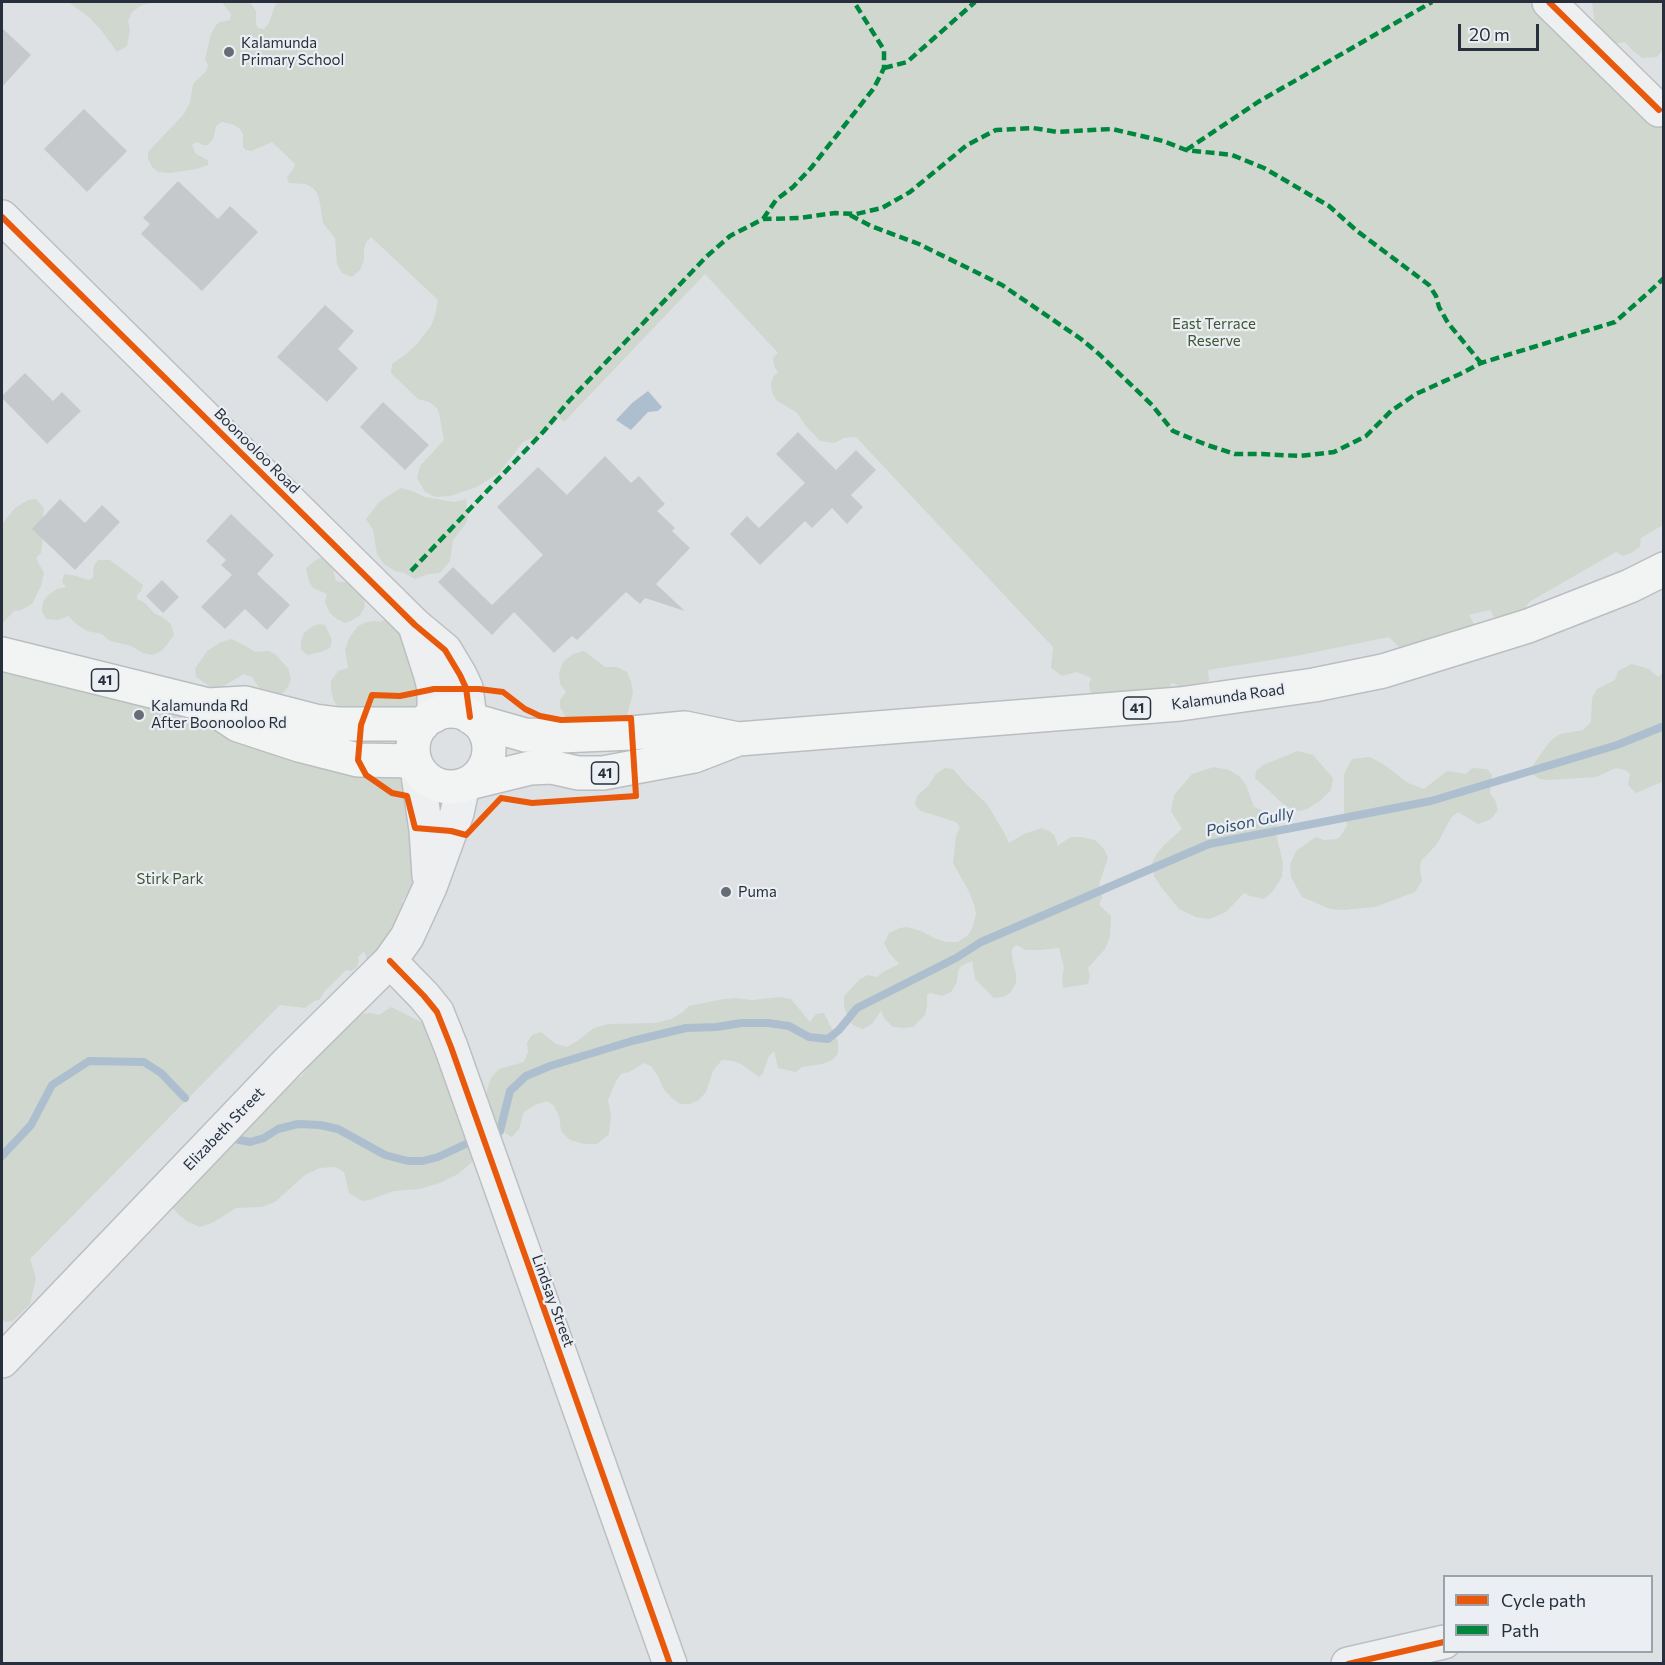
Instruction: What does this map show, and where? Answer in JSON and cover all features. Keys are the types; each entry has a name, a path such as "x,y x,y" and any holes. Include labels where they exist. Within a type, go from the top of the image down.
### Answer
{"main road":[{"name":"Kalamunda Road","path":"473,719 525,735 631,733 685,728 738,739 1180,704 1314,685 1383,671 1528,626 1630,586 1664,569"},
{"name":"41","path":"2,654 208,705 245,703 315,721 339,724 428,720 446,712 458,712 473,719"},
{"name":"41","path":"208,705 238,725 299,745 358,759 416,764 424,777 432,783 453,787 466,784"},
{"path":"466,784 478,775 485,765 488,754 488,742 484,730 473,719"},
{"path":"416,764 413,753 415,737 428,720"},
{"name":"Kalamunda Road","path":"466,784 530,768 551,767 578,773 603,773 694,756 738,739"}],"street":[{"path":"1549,2 1659,110"},
{"name":"Boonooloo Road","path":"2,217 415,625 445,650 466,688 473,719"},
{"name":"Boonooloo Road","path":"415,625 434,689 428,720"},
{"name":"Elizabeth Street","path":"416,764 426,830 430,887"},
{"name":"Elizabeth Street","path":"2,1360 289,1061 390,961 407,937 430,887 458,813 466,784"},
{"name":"Lindsay Street","path":"390,961 437,1012 448,1038 670,1664"},
{"path":"1348,1664 1443,1642"}],"green space":[{"path":"68,2 156,2 142,5 132,12 128,21 130,30 127,46 117,52 90,18"},
{"name":"East Terrace Reserve","path":"225,2 250,2 256,11 258,28 264,29 269,23 275,5 279,2 1549,2 1663,114 1663,525 1641,538 1640,547 1631,553 1623,556 1616,552 1529,602 1524,611 1497,622 1490,610 1469,615 1474,624 1475,634 1402,650 1389,637 1296,656 1208,670 1207,687 1184,696 1176,684 1171,683 1168,695 1129,693 1124,690 1119,705 1092,698 1089,685 1091,678 1077,672 1062,676 1051,668 1053,647 856,437 844,438 834,443 820,441 797,413 776,400 771,385 773,377 778,372 773,358 778,353 705,274 564,422 559,417 542,434 523,442 499,473 477,487 450,496 436,497 425,492 417,478 420,466 444,440 439,413 437,408 429,402 418,399 391,373 392,364 416,345 431,326 438,300 371,237 366,242 364,260 360,270 352,277 342,273 337,264 335,238 323,223 317,193 306,184 289,183 287,177 295,164 272,142 251,151 246,150 243,147 243,134 240,129 222,122 216,126 213,139 208,145 197,142 192,145 196,154 208,160 208,165 169,173 158,172 148,159 148,152 184,114 190,102 193,84 206,71 208,65 205,59 211,34 220,22 230,20 231,14 223,4"},
{"path":"1592,2 1663,2 1663,49 1657,57 1642,58 1625,42 1608,45 1598,32"},
{"path":"401,488 425,497 454,502 466,499 468,518 453,540 450,561 440,573 415,579 384,564 377,554 373,530 366,519 380,501"},
{"path":"36,499 44,508 41,553 36,558 44,573 41,586 32,604 14,611 2,624 2,524 15,508 28,500"},
{"path":"325,557 332,566 336,581 350,583 364,600 365,607 360,615 351,621 345,623 330,613 325,602 327,594 313,588 309,581 306,568"},
{"path":"98,560 110,560 143,585 137,599 171,624 174,635 162,651 152,655 131,646 110,641 102,634 87,631 68,616 58,620 46,619 42,611 43,602 57,589 66,587 62,582 64,574 88,580 93,578 94,565"},
{"path":"389,618 422,643 417,740 402,745 394,743 339,708 331,690 331,681 338,671 348,668 345,650 349,638 358,626"},
{"path":"320,624 325,625 332,640 330,648 307,655 301,649 304,633"},
{"path":"232,639 255,652 269,651 275,654 288,668 291,679 283,693 276,696 262,692 252,677 244,674 220,688 211,687 196,677 195,669 207,651 221,642"},
{"path":"584,651 605,667 617,667 627,672 633,693 623,730 571,720 566,718 560,707 560,700 566,692 560,684 559,673 563,662 573,654"},
{"name":"Stirk Park","path":"2,654 415,761 426,830 411,875 410,890 402,901 406,915 369,966 364,951 358,957 359,962 356,968 351,971 346,970 319,1000 305,1008 280,1005 30,1259 36,1278 30,1304 13,1321 5,1322 2,1318"},
{"path":"1632,664 1649,669 1658,677 1663,673 1664,773 1662,782 1636,793 1628,785 1630,774 1616,768 1596,777 1549,780 1540,779 1528,772 1550,741 1560,734 1583,730 1591,722 1592,698 1597,689 1615,680 1618,671"},
{"path":"1298,751 1313,755 1333,778 1331,790 1320,801 1299,811 1282,803 1255,778 1256,771 1263,765"},
{"path":"1370,757 1408,783 1424,789 1447,771 1466,774 1472,768 1487,769 1492,775 1490,793 1498,810 1491,819 1478,824 1458,812 1451,818 1437,844 1421,861 1422,881 1415,892 1375,907 1330,909 1302,897 1291,877 1290,864 1296,851 1316,837 1324,840 1338,839 1347,826 1344,811 1344,774 1352,759"},
{"path":"1214,767 1229,770 1239,776 1246,785 1254,807 1269,813 1277,824 1276,834 1283,863 1282,877 1273,891 1264,899 1244,893 1226,912 1209,919 1196,917 1179,909 1154,876 1152,863 1163,846 1182,829 1171,811 1174,795 1192,774"},
{"path":"945,768 953,769 987,804 1009,843 1041,828 1054,835 1057,846 1071,837 1081,837 1095,840 1104,849 1108,858 1099,884 1102,898 1099,905 1111,916 1110,937 1105,949 1088,968 1090,976 1088,984 1063,988 1064,968 1059,948 1026,950 1016,945 1012,949 1012,954 1016,983 1010,993 1003,997 994,998 975,979 972,961 961,966 957,982 951,992 942,996 930,993 927,995 925,1015 913,1027 893,1027 881,1011 872,1024 863,1029 853,1025 848,1019 844,996 860,979 868,975 877,977 899,964 884,943 889,933 907,927 936,939 958,942 972,929 976,914 974,904 953,863 956,836 960,827 956,822 921,811 915,805 917,796 936,774"},
{"path":"780,997 791,999 810,1022 816,1014 824,1013 838,1041 838,1054 832,1060 802,1067 796,1072 778,1068 774,1051 769,1056 763,1073 759,1077 741,1064 722,1060 713,1071 706,1092 699,1100 690,1104 680,1104 671,1097 664,1090 651,1066 644,1063 621,1074 616,1081 608,1100 611,1116 609,1134 597,1144 584,1144 570,1140 561,1131 559,1116 554,1106 547,1101 524,1112 519,1129 512,1137 505,1133 495,1120 487,1101 487,1090 491,1078 499,1069 524,1062 528,1052 527,1043 532,1035 541,1032 556,1044 567,1047 594,1028 608,1024 655,1023 671,1019 689,1006 718,1000"},
{"path":"391,1007 425,1024 469,1054 475,1064 481,1145 473,1161 458,1174 440,1183 419,1189 394,1191 362,1201 349,1193 344,1172 335,1167 320,1168 305,1175 275,1202 262,1207 236,1208 214,1222 200,1227 188,1222 178,1214 172,1207 174,1197 222,1149 240,1140 241,1134 290,1083 302,1076 314,1056 360,1014 379,1015"}],"water":[{"path":"648,391 662,407 658,411 648,412 631,430 616,420 632,403"}],"building":[{"path":"2,28 31,55 2,87"},
{"path":"84,109 127,151 87,192 44,149"},
{"path":"178,181 218,219 230,206 258,232 202,291 141,234 150,224 143,218"},
{"path":"325,305 354,331 338,349 358,368 327,402 277,357"},
{"path":"25,373 53,401 62,392 81,411 47,444 2,398"},
{"path":"383,402 429,445 405,470 360,427"},
{"path":"798,432 836,470 856,450 876,470 851,495 863,507 847,524 832,508 812,528 805,521 760,565 730,534 747,516 759,528 805,483 776,454"},
{"path":"605,456 631,483 639,476 665,504 657,511 675,528 672,531 690,548 656,584 685,611 645,598 640,604 626,592 577,640 572,636 554,653 514,612 492,635 438,582 453,567 492,605 543,555 497,507 538,467 567,495"},
{"path":"60,499 85,523 102,505 120,522 75,570 32,529"},
{"path":"231,514 274,555 257,574 290,605 267,630 245,609 225,629 201,607 232,575 221,565 226,560 206,541"},
{"path":"162,580 179,597 163,613 146,596"}],"waterway":[{"name":"Poison Gully","path":"500,1131 510,1091 526,1076 550,1066 632,1041 686,1028 768,1023 789,1026 809,1037 828,1039 839,1030 857,1008 956,958 981,942 1209,844 1431,801 1617,745 1664,726"},
{"path":"2,1156 31,1125 52,1085 89,1061 144,1062 161,1073 185,1098"},
{"name":"Poison Gully","path":"235,1139 250,1142 264,1138 278,1129 298,1124 320,1125 338,1129 385,1155 408,1161 423,1161 438,1157 468,1143"}],"marked path":[{"path":"763,219 776,200 793,187 811,168 874,88 884,68 884,50 854,2"},
{"path":"884,68 907,62 975,2"},
{"path":"1186,150 1258,102 1432,2"},
{"path":"411,571 706,257 730,236 763,219 799,218 835,213 856,214 882,208 910,192 967,145 996,130 1033,128 1057,132 1112,129 1163,141 1186,150 1232,155 1264,168 1329,206 1357,231 1429,285 1448,323 1481,363"},
{"path":"850,215 871,226 919,244 1002,285 1099,354 1152,405 1173,431 1235,454 1300,456 1334,452 1366,436 1391,411 1416,394 1481,363 1615,322 1664,278"}],"cycle path":[{"path":"1549,2 1659,110"},
{"path":"2,217 415,625 445,650 466,688 470,717"},
{"path":"434,689 479,689 503,692 525,709 540,716 561,720 631,718 636,796 532,803 501,798 466,835 451,831 415,828 407,796 392,793 366,775 358,760 361,725 372,695 400,696 434,689"},
{"path":"390,961 437,1012 451,1047 670,1664"},
{"path":"1348,1664 1443,1642"}],"place":[{"name":"Kalamunda Primary School","path":"229,52"},
{"name":"Kalamunda Rd After Boonooloo Rd","path":"139,715"},
{"name":"Puma","path":"726,892"}]}
